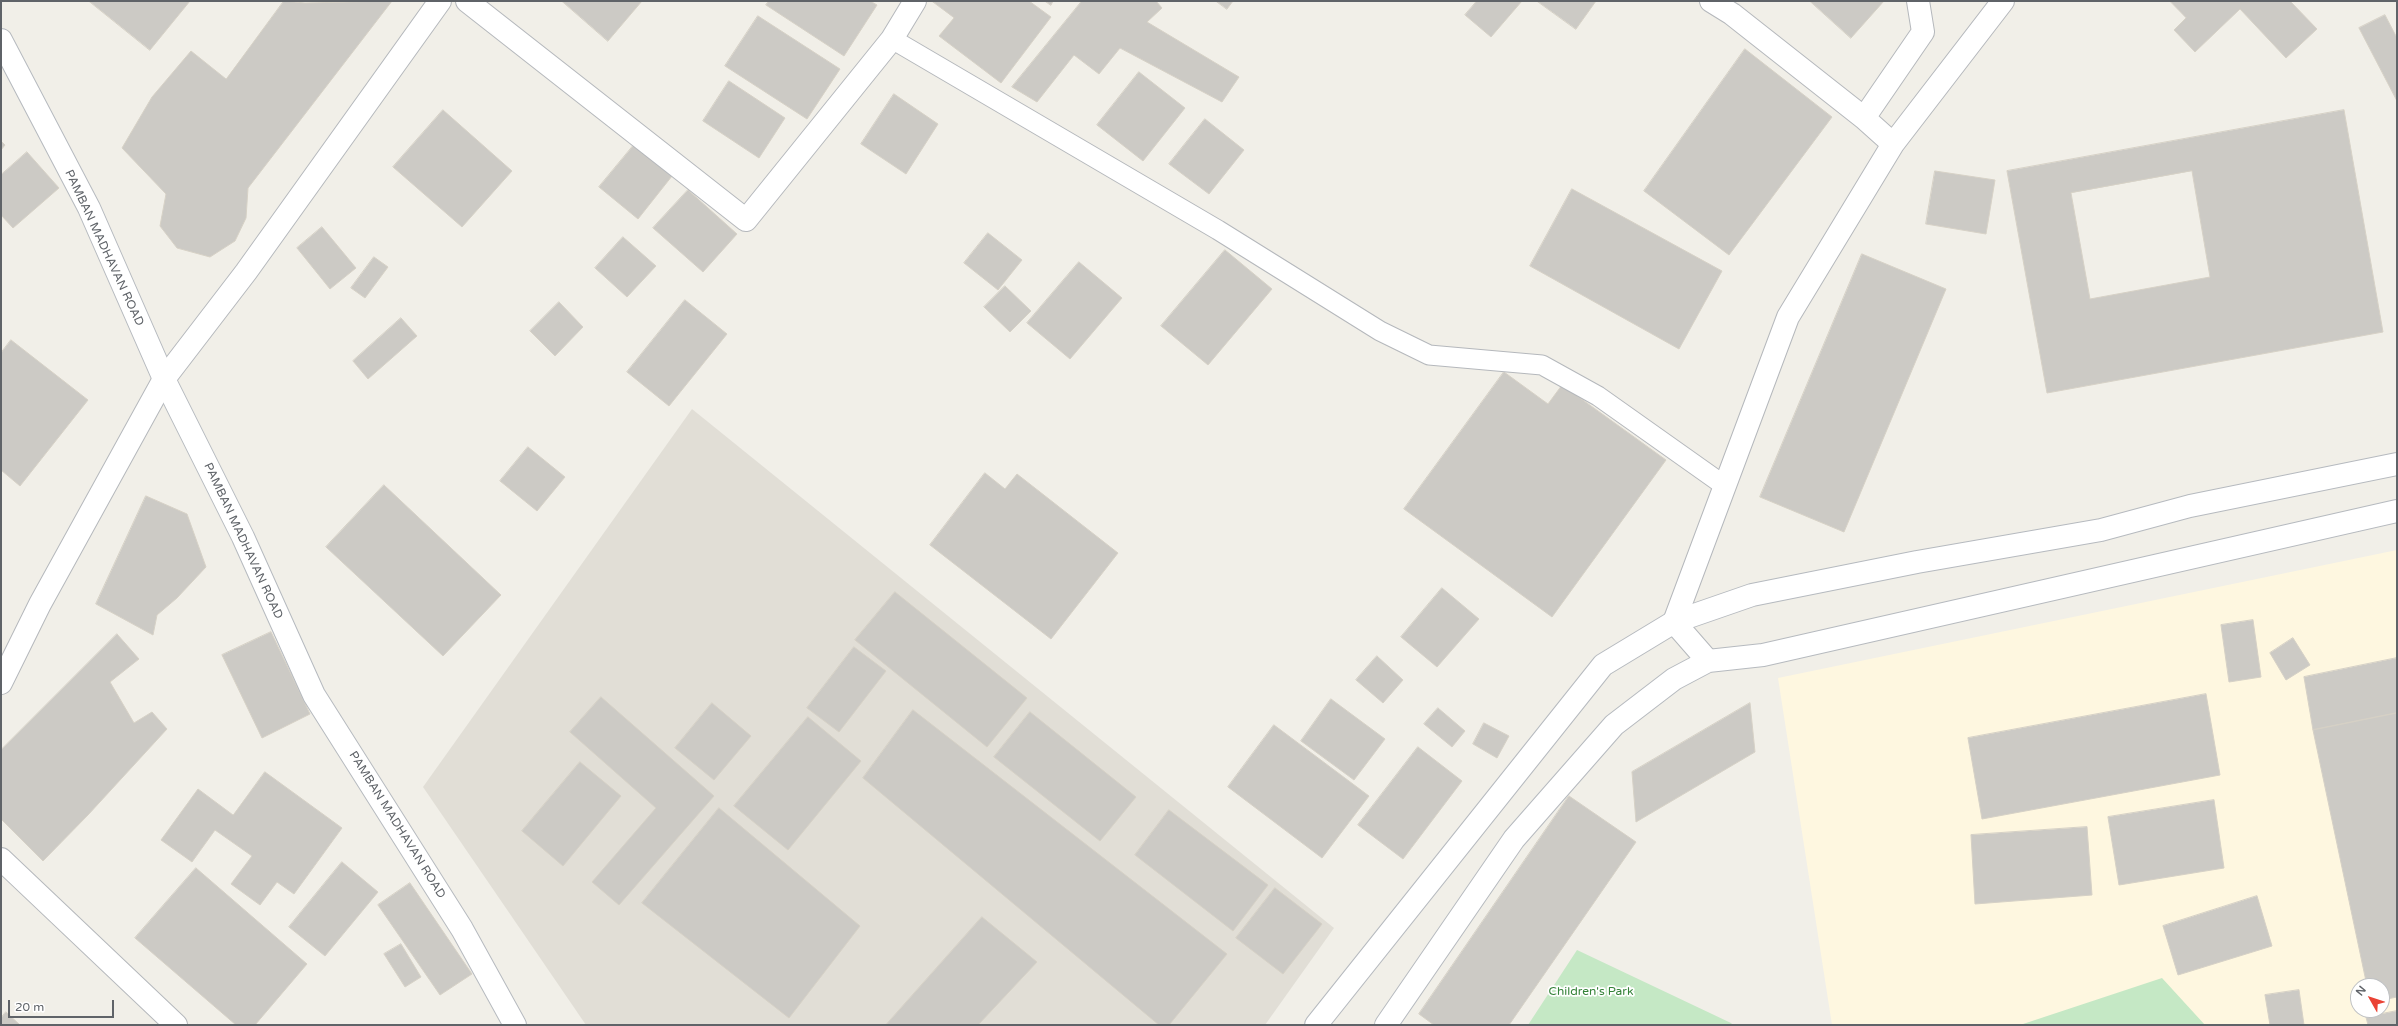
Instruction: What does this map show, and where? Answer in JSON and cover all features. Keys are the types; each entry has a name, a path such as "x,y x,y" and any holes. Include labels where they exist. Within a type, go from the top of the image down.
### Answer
{"main road":[{"path":"1,683 40,604 164,379 246,272 440,1"},
{"path":"467,1 746,220 892,39 915,1"},
{"path":"1711,1 1732,14 1864,118 1892,144"},
{"path":"1864,118 1923,32 1918,1"},
{"path":"1674,622 1788,317 1892,144 2003,1"},
{"name":"PAMBAN MADHAVAN ROAD","path":"1,40 89,208 164,379 243,537 314,696 462,928 515,1025"},
{"path":"1316,1025 1603,665 1674,622 1752,595 1917,562 2101,530 2190,506 2397,464"},
{"path":"1386,1025 1514,839 1609,731 1674,679 1708,661 1770,653 2397,511"},
{"path":"1674,622 1708,661"},
{"path":"1,859 176,1025"}],"lane":[{"path":"892,39 1218,230 1380,331 1429,355 1542,365 1598,396 1649,434 1725,486"}],"shaded area":[{"path":"692,409 1334,928 1265,1025 586,1025 423,787"},
{"path":"2397,550 2397,1025 1832,1025 1778,678"}],"green space":[{"name":"Children's Park","path":"1577,950 1731,1023 1733,1025 1528,1025"},
{"path":"2162,978 2205,1025 2020,1025"}],"building":[{"path":"89,1 190,1 150,50"},
{"path":"284,1 305,3 392,1 248,188 246,218 235,241 210,257 177,248 160,226 166,194 122,148 152,97 191,51 226,79"},
{"path":"562,1 642,1 608,41"},
{"path":"769,1 870,1 877,5 844,56 766,5"},
{"path":"932,1 1029,1 1051,17 1001,83 939,36 954,18"},
{"path":"1045,1 1053,1 1051,5"},
{"path":"1082,1 1156,1 1162,8 1147,22 1239,77 1222,102 1120,48 1099,74 1074,55 1037,102 1012,87"},
{"path":"1216,1 1233,1 1227,9"},
{"path":"1477,1 1522,1 1491,37 1465,15"},
{"path":"1537,1 1596,1 1576,29"},
{"path":"1810,1 1884,1 1851,38"},
{"path":"2170,1 2290,1 2317,29 2286,58 2240,9 2195,52 2174,30 2186,18"},
{"path":"2385,15 2397,38 2397,101 2359,28"},
{"path":"758,16 840,69 807,119 725,66"},
{"path":"1745,49 1832,117 1729,255 1644,191"},
{"path":"1139,72 1185,108 1143,161 1097,125"},
{"path":"729,81 785,118 759,158 703,121"},
{"path":"894,94 938,124 906,174 861,144"},
{"path":"443,110 512,171 462,227 393,167"},
{"path":"2344,110 2383,332 2047,393 2007,171","holes":["2192,171 2210,277 2090,299 2071,193"]},
{"path":"1205,119 1244,150 1209,194 1169,164"},
{"path":"638,140 676,171 638,219 599,187"},
{"path":"1,141 5,145 1,150"},
{"path":"27,152 59,188 13,228 1,215 1,175"},
{"path":"1935,171 1995,180 1986,234 1926,224"},
{"path":"1572,189 1722,271 1679,349 1530,266"},
{"path":"688,190 737,234 703,272 653,228"},
{"path":"322,227 356,268 330,289 297,248"},
{"path":"988,233 1022,260 998,290 964,263"},
{"path":"623,237 656,266 627,297 595,268"},
{"path":"1225,250 1272,289 1208,365 1161,326"},
{"path":"1862,254 1946,289 1844,532 1760,497"},
{"path":"374,257 388,267 365,298 351,288"},
{"path":"1079,262 1122,298 1070,359 1027,323"},
{"path":"1005,286 1031,311 1010,332 984,307"},
{"path":"685,300 727,334 669,406 627,372"},
{"path":"559,302 583,327 555,356 530,331"},
{"path":"401,318 417,336 368,379 353,361"},
{"path":"11,340 88,400 20,486 1,470 1,353"},
{"path":"1504,372 1548,404 1562,385 1666,460 1552,617 1404,509"},
{"path":"528,447 565,477 537,511 500,481"},
{"path":"985,473 1005,489 1017,474 1118,553 1051,639 930,545"},
{"path":"384,485 501,595 443,656 326,547"},
{"path":"146,496 187,514 206,567 177,598 157,615 153,635 96,604"},
{"path":"1442,588 1479,619 1437,667 1401,637"},
{"path":"895,592 1027,698 987,747 855,640"},
{"path":"2253,620 2261,677 2229,682 2221,625"},
{"path":"271,632 310,714 262,738 222,655"},
{"path":"117,634 139,659 110,682 134,723 152,712 167,729 88,815 43,861 1,819 1,750"},
{"path":"2293,638 2310,665 2286,680 2270,653"},
{"path":"854,647 886,671 839,732 807,708"},
{"path":"1377,656 1403,680 1383,703 1356,680"},
{"path":"2397,658 2397,713 2313,730 2304,677"},
{"path":"2206,694 2220,775 1982,819 1968,738"},
{"path":"601,697 714,796 619,905 592,882 656,808 570,732"},
{"path":"1331,699 1385,739 1354,780 1301,741"},
{"path":"712,703 751,736 714,780 675,748"},
{"path":"1750,703 1755,752 1636,822 1632,772"},
{"path":"1438,708 1465,731 1452,747 1424,724"},
{"path":"913,710 1227,954 1169,1025 1159,1025 863,778"},
{"path":"1030,712 1136,797 1100,841 994,757"},
{"path":"2397,713 2397,997 2390,998 2390,978 2365,978 2313,730"},
{"path":"808,717 861,761 788,850 734,806"},
{"path":"1484,723 1509,736 1497,758 1473,744"},
{"path":"1274,725 1369,796 1322,858 1228,787"},
{"path":"1418,747 1462,781 1403,859 1358,825"},
{"path":"580,762 621,796 563,866 522,831"},
{"path":"265,772 342,828 294,894 277,882 260,905 231,884 252,856 215,830 192,862 161,840 198,789 233,815"},
{"path":"1569,796 1636,842 1509,1025 1434,1025 1419,1014"},
{"path":"2214,800 2224,868 2119,885 2108,817"},
{"path":"719,808 860,926 789,1018 642,903"},
{"path":"1169,810 1268,885 1233,931 1135,855"},
{"path":"2087,827 2092,895 1975,904 1971,835"},
{"path":"342,862 378,892 325,956 289,927"},
{"path":"196,868 307,964 255,1025 236,1025 135,938"},
{"path":"410,883 472,974 440,995 378,905"},
{"path":"1275,888 1322,924 1283,974 1236,938"},
{"path":"2257,896 2272,946 2178,975 2163,926"},
{"path":"982,917 1037,962 978,1025 886,1025"},
{"path":"401,944 421,977 405,987 384,954"},
{"path":"2299,990 2304,1025 2270,1025 2265,995"},
{"path":"2397,1011 2397,1025 2368,1025 2366,1018 2390,1018 2390,1012"},
{"path":"6,1012 20,1025 1,1025 1,1018"}]}
